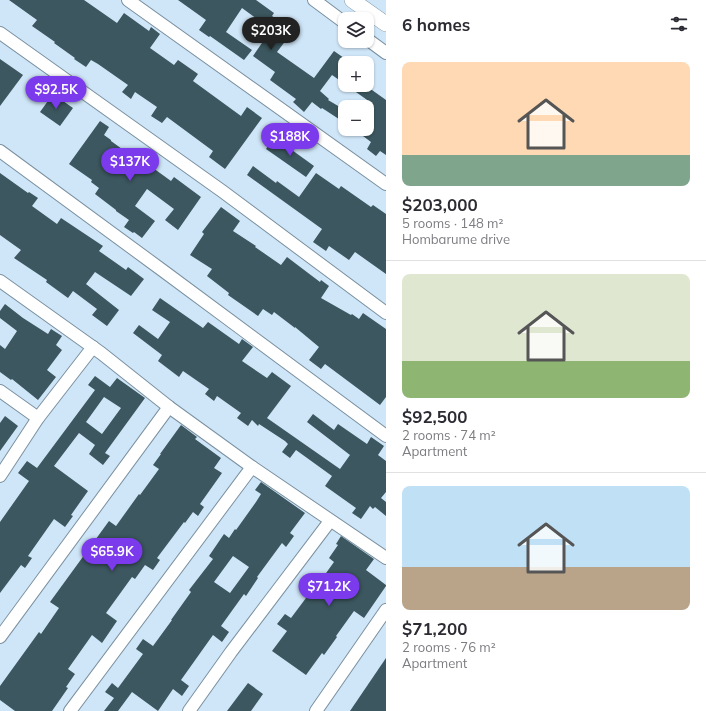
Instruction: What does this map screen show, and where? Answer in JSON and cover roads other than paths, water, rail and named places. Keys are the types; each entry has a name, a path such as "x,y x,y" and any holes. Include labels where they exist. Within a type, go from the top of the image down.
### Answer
{"street":[{"path":"128,0 386,184"},
{"path":"314,0 338,18"},
{"path":"352,0 386,24"},
{"path":"0,33 222,191 386,313"},
{"path":"374,44 386,53"},
{"path":"0,151 386,436"},
{"path":"0,281 93,347 169,407 252,467 386,558"},
{"path":"0,476 38,418 93,347"},
{"path":"0,391 38,418"},
{"path":"0,636 169,407"},
{"path":"70,711 252,467"},
{"path":"190,711 231,652 330,521"},
{"path":"316,711 386,610"}]}
